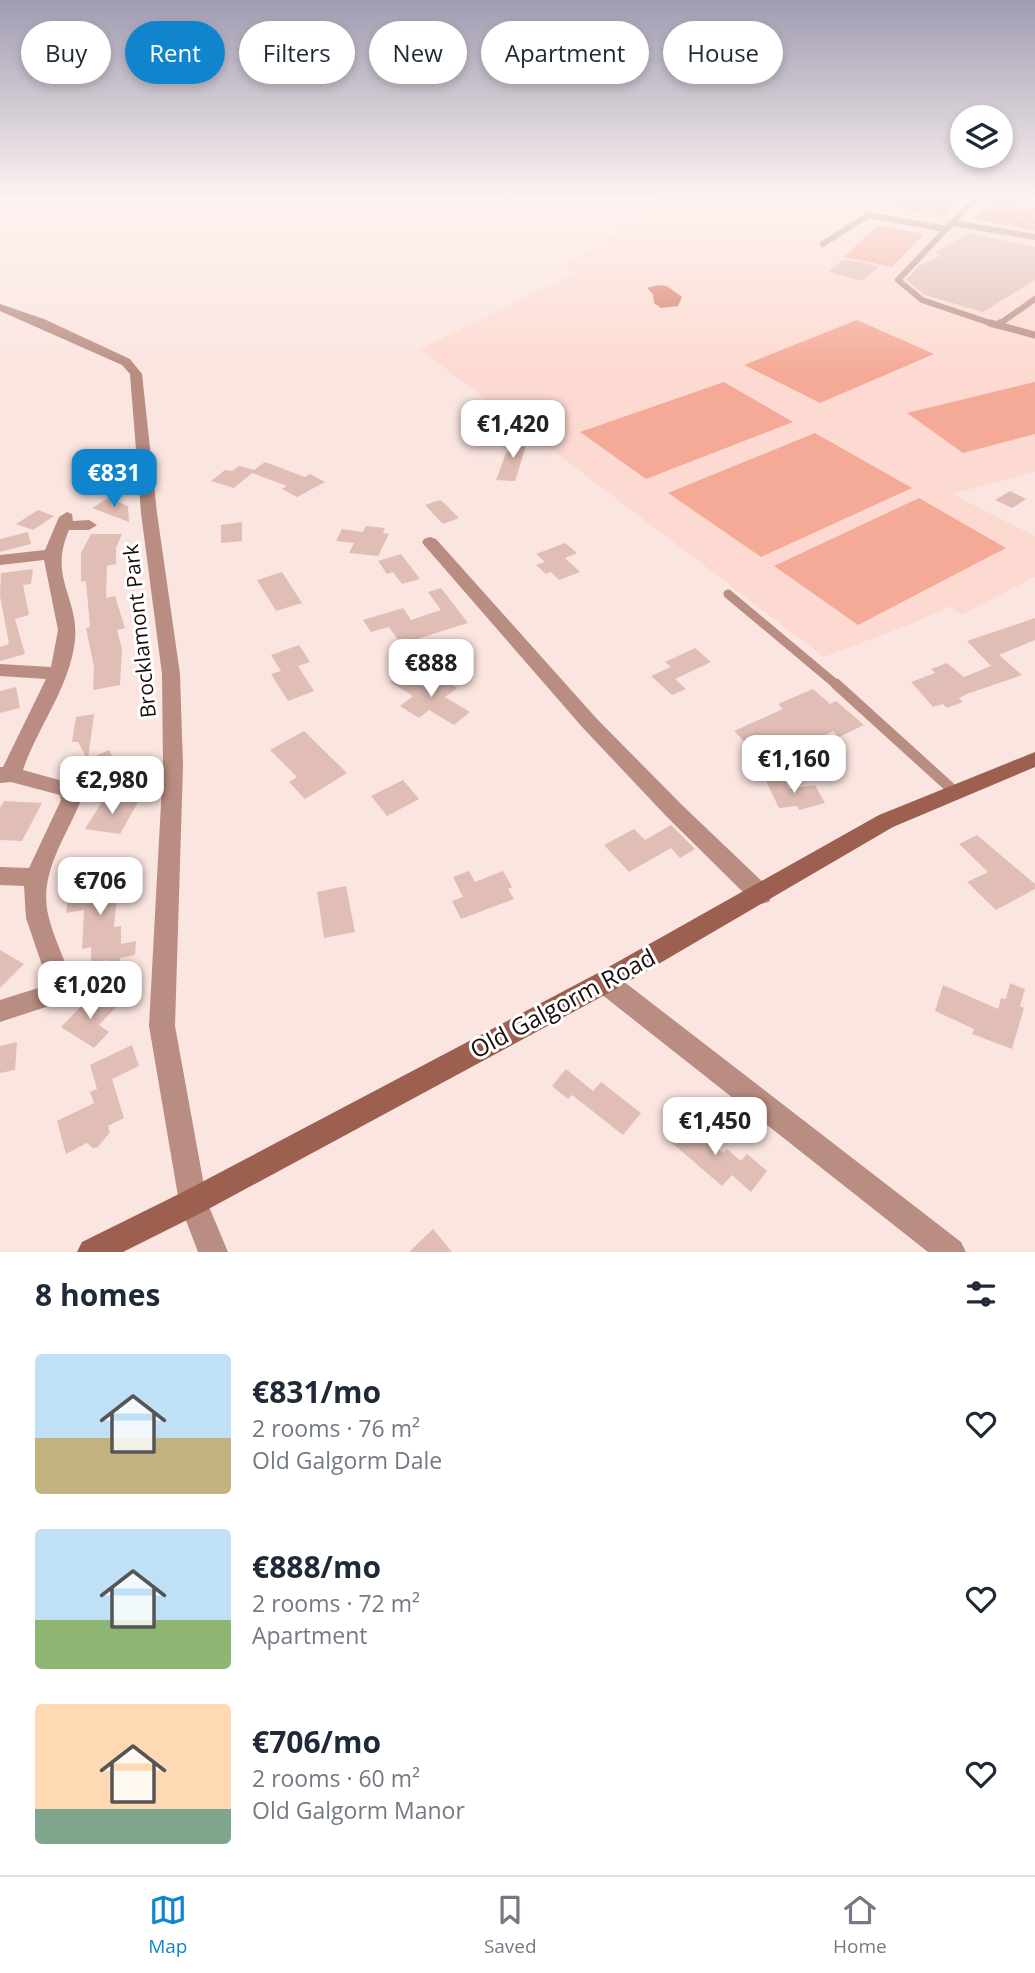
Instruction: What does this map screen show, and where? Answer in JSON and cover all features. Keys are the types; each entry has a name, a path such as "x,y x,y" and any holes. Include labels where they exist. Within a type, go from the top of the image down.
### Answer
{"street":[{"name":"Brocklamont Park","path":"0,307 40,321 126,362 136,374 149,513 171,674 173,766 162,1026 193,1202 213,1252"},
{"path":"0,1011 46,996 59,980 55,961 37,917 33,894 34,877 68,809 70,790 5,775 56,673 67,632 53,580 52,554 65,521 89,525"},
{"path":"430,542 581,713 761,895"},
{"path":"0,560 52,554"},
{"path":"0,670 56,673"},
{"name":"Old Galgorm Road","path":"92,1252 193,1202 605,982 886,821 1035,759"},
{"path":"0,876 34,877"},
{"path":"605,982 951,1252"}],"lane":[{"path":"920,255 900,275 899,283 913,295 963,316 1035,335"},
{"path":"998,325 1035,299"},
{"path":"728,594 795,647 955,792"}],"shaded area":[{"path":"582,255 1035,255 1035,472 952,494 1035,536 1035,577 961,615 950,606 824,657 420,349 573,274 564,267"},
{"path":"846,255 903,255 892,267 844,257"},
{"path":"667,286 682,297 678,306 661,308 654,303 653,294 647,288"},
{"path":"857,320 934,354 820,403 744,365"},
{"path":"724,382 793,422 646,479 580,432"},
{"path":"1035,382 1035,434 963,453 907,413"},
{"path":"815,433 912,488 761,557 668,493"},
{"path":"919,498 1006,548 858,625 774,566"}],"building":[{"path":"938,255 1035,255 1035,280 983,312 925,295 906,280 919,266"},
{"path":"844,259 879,266 863,281 828,272"},
{"path":"532,427 515,481 496,480 506,453"},
{"path":"265,462 305,477 310,474 325,482 297,497 282,489 287,486 252,473 234,488 211,481 225,470 232,471 239,466 254,470"},
{"path":"1010,491 1026,499 1012,508 995,500"},
{"path":"108,498 128,506 129,522 92,508"},
{"path":"440,500 459,518 443,524 425,505"},
{"path":"38,510 54,516 33,530 16,524"},
{"path":"242,522 242,541 221,543 221,525"},
{"path":"366,526 385,528 383,533 389,534 378,556 349,553 354,543 336,541 342,529 363,532"},
{"path":"28,532 31,544 0,552 0,539"},
{"path":"91,534 122,534 116,548 116,564 107,566 106,598 115,596 125,628 117,630 122,649 120,685 93,690 94,667 86,628 90,627 86,581 81,582 81,553"},
{"path":"565,543 577,553 565,558 580,572 559,580 551,572 546,574 536,565 545,562 536,554"},
{"path":"401,554 420,579 402,584 393,572 387,574 378,561"},
{"path":"33,569 31,584 23,585 29,615 15,619 25,654 0,661 0,647 9,644 0,596 1,573"},
{"path":"282,572 302,603 276,611 257,580"},
{"path":"441,588 468,623 401,644 389,627 371,632 363,620 403,608 411,620 441,610 428,592"},
{"path":"1035,618 1035,640 999,655 1022,675 967,694 959,698 963,702 947,708 943,704 933,707 911,682 935,673 931,669 947,663 964,677 991,666 967,641"},
{"path":"299,645 310,662 298,666 314,691 288,701 271,674 281,671 271,655"},
{"path":"695,648 711,662 675,679 686,689 672,695 651,676 671,667 665,662"},
{"path":"402,674 424,687 438,677 457,688 445,697 470,712 454,725 429,710 419,718 400,706 413,696 390,682"},
{"path":"16,687 20,708 0,713 0,691"},
{"path":"813,689 830,704 836,701 864,725 839,737 833,731 802,746 790,735 755,752 734,731 783,709 778,704"},
{"path":"94,714 88,759 109,750 119,769 97,778 78,742 72,742 76,717"},
{"path":"304,731 347,773 305,799 289,782 297,777 270,750"},
{"path":"782,776 789,789 815,785 825,803 799,810 797,806 779,808 765,779"},
{"path":"403,780 419,799 387,816 371,796"},
{"path":"105,797 138,802 120,834 85,829"},
{"path":"4,801 42,803 22,841 0,840 0,808"},
{"path":"671,825 695,849 680,858 671,848 629,872 604,845 634,829 645,840"},
{"path":"977,835 1035,884 1035,889 996,910 967,882 988,872 959,844"},
{"path":"120,869 114,927 121,926 121,944 136,941 135,955 120,958 120,973 107,975 108,960 91,964 91,947 82,949 84,910 66,913 71,876"},
{"path":"469,871 475,882 503,871 512,887 508,889 514,899 461,919 452,901 463,897 453,877"},
{"path":"346,886 355,932 324,938 317,892"},
{"path":"0,950 24,964 0,988"},
{"path":"1010,983 1025,989 1020,1006 1024,1008 1012,1049 972,1034 974,1029 935,1011 943,985 998,1009 1001,998 1006,999"},
{"path":"94,993 116,1007 99,1025 109,1032 94,1048 61,1027"},
{"path":"17,1042 15,1070 0,1073 0,1046"},
{"path":"132,1045 139,1066 112,1079 124,1118 108,1126 110,1132 98,1147 93,1148 87,1143 66,1154 57,1121 94,1103 90,1092 97,1089 90,1065"},
{"path":"566,1069 593,1091 601,1082 641,1113 623,1135 572,1095 568,1099 552,1086"},
{"path":"681,1118 723,1153 727,1149 741,1161 747,1154 767,1171 751,1192 732,1175 722,1186 665,1137"},
{"path":"433,1229 452,1252 409,1252"}]}
